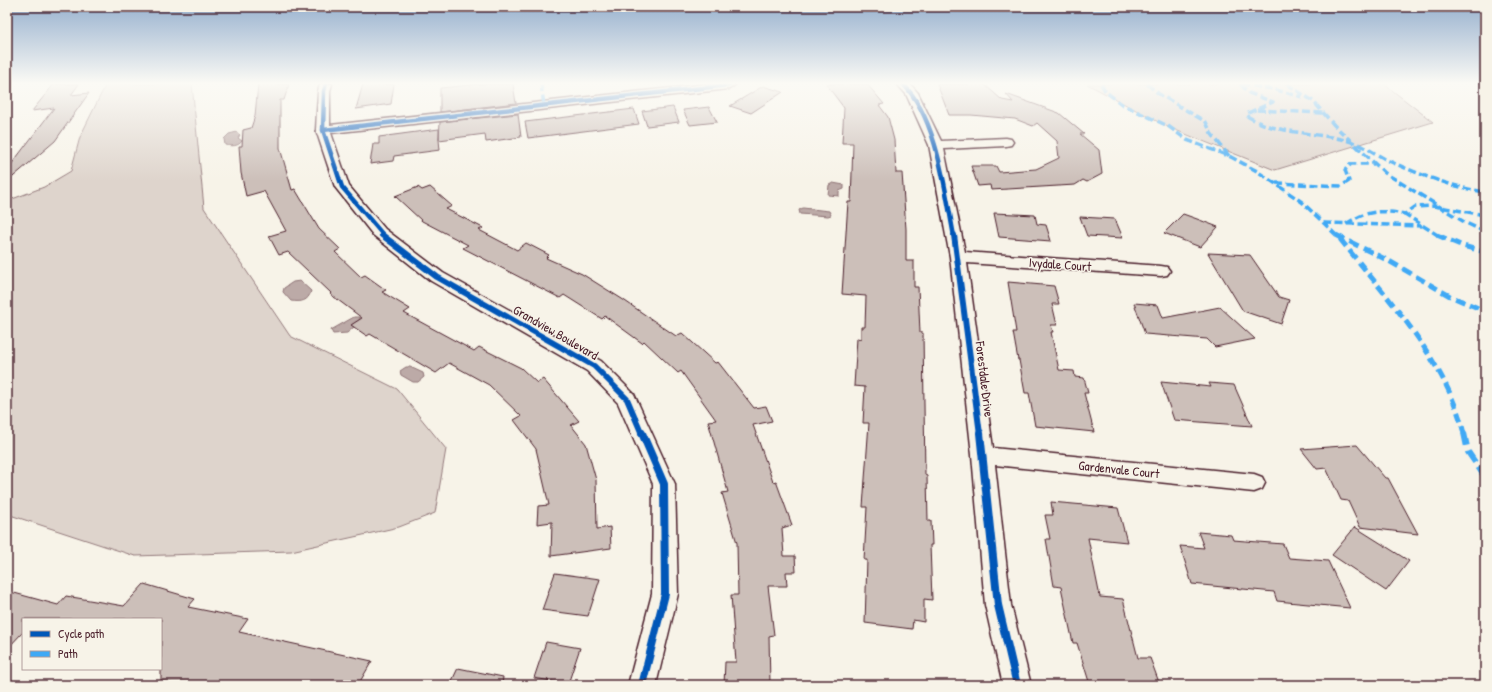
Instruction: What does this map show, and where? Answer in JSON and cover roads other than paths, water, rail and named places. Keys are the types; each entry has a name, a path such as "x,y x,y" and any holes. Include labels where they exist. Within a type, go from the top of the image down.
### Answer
{"street":[{"name":"Grandview Boulevard","path":"323,116 323,130 342,187 379,232 437,277 594,366 627,399 664,484 665,594 642,685"},
{"path":"323,130 444,116"},
{"name":"Forestdale Drive","path":"923,116 936,145 958,257 984,455 998,605 1016,685"},
{"path":"936,145 1006,142"},
{"name":"Ivydale Court","path":"958,257 1161,272"},
{"name":"Gardenvale Court","path":"984,455 1254,483"}]}
